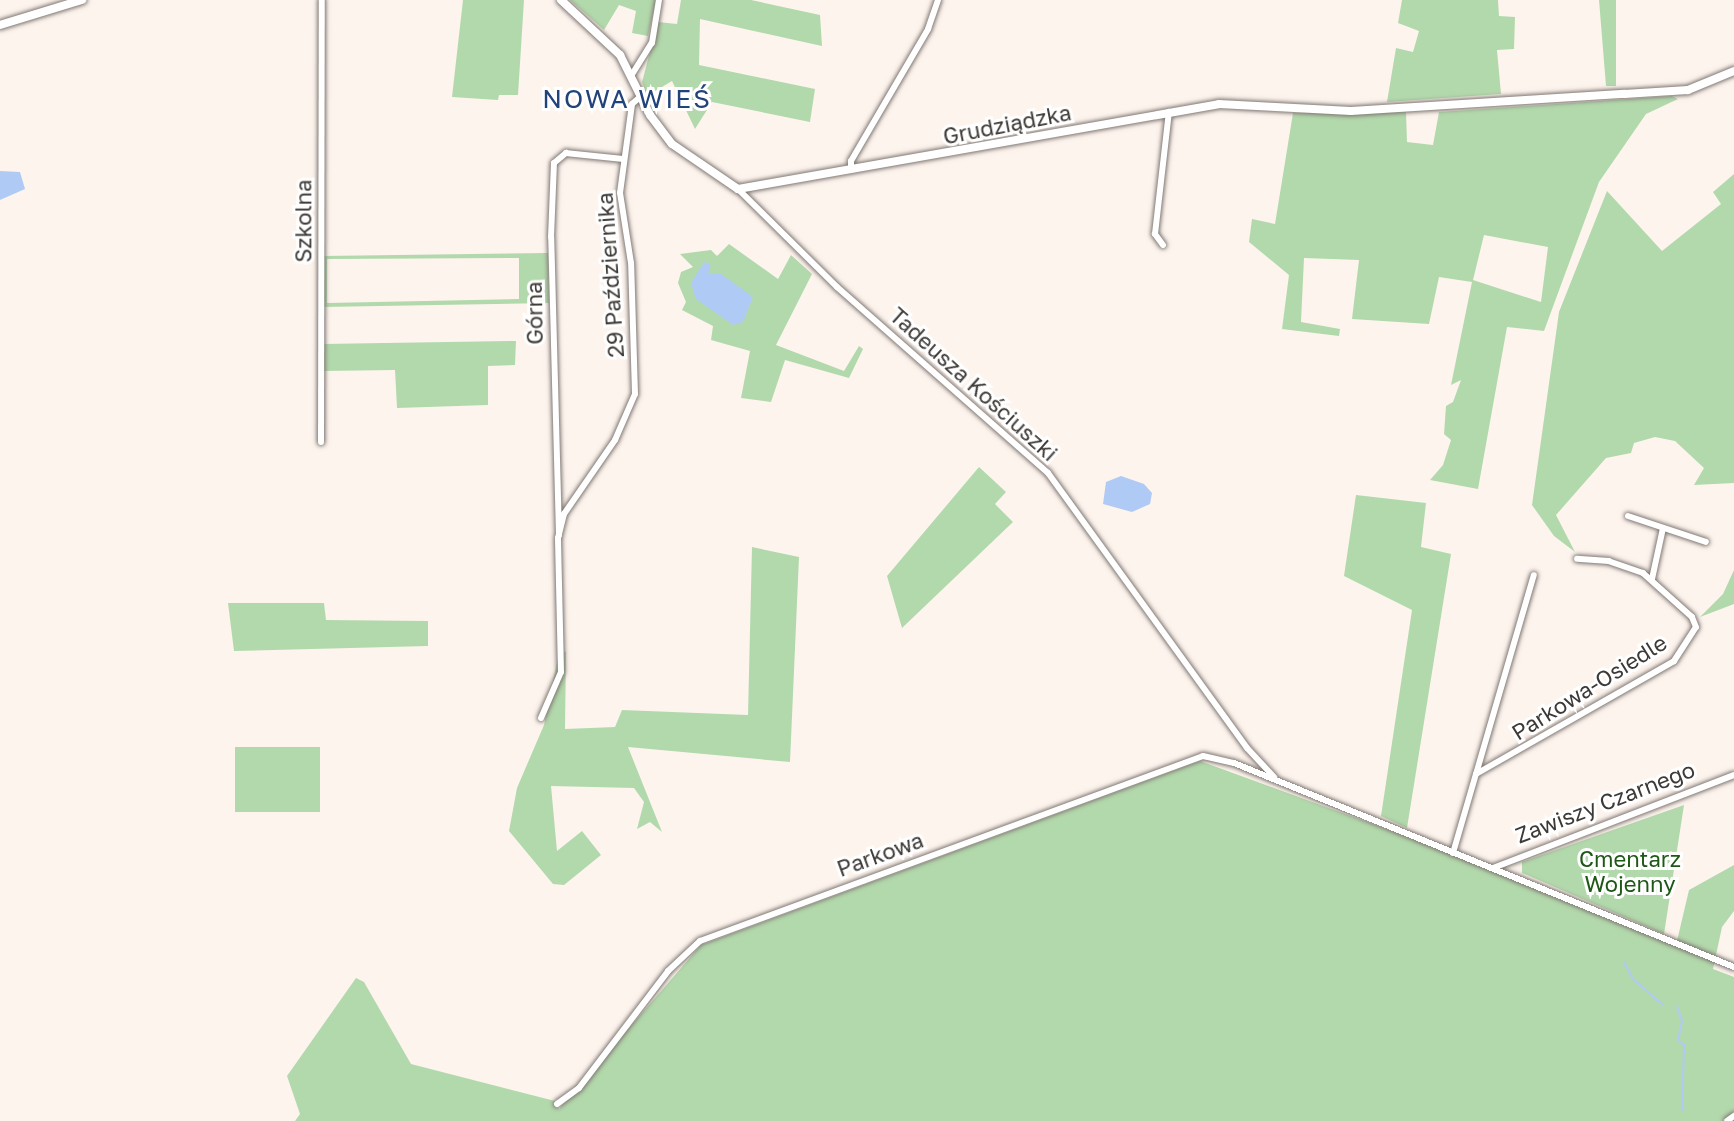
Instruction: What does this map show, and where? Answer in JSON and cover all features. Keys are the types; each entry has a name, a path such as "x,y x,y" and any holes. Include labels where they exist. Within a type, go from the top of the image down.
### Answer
{"street":[{"path":"0,25 55,3 82,0"},
{"name":"Szkolna","path":"321,442 322,0"},
{"path":"561,0 601,32 631,76 640,97 684,155 738,189"},
{"path":"631,76 643,65 652,43 659,0"},
{"path":"851,170 851,161 928,29 938,0"},
{"name":"Grudziądzka","path":"738,189 1229,104 1351,111 1688,90 1734,71"},
{"name":"29 Października","path":"541,718 561,672 559,535 571,497 615,440 635,394 631,263 620,193 632,104 640,97"},
{"path":"1163,245 1155,234 1169,112"},
{"name":"Górna","path":"559,535 551,237 554,163 566,153 623,159"},
{"name":"Tadeusza Kościuszki","path":"738,189 837,287 1048,473 1247,748 1278,781"},
{"path":"1628,516 1706,542"},
{"path":"1652,579 1663,528"},
{"name":"Parkowa-Osiedle","path":"1476,774 1678,658 1695,620 1652,579 1621,564 1577,559"},
{"name":"Parkowa-Osiedle","path":"1453,853 1534,575"},
{"name":"Parkowa","path":"557,1104 579,1088 668,971 700,941 1191,758 1218,757 1734,967"},
{"name":"Zawiszy Czarnego","path":"1493,868 1734,775"},
{"path":"1727,1121 1734,1116"}],"green space":[{"path":"463,0 524,0 518,95 499,95 498,100 452,97"},
{"path":"570,0 656,0 648,36 632,33 636,11 619,5 604,30"},
{"path":"681,0 751,0 820,15 822,46 700,19 699,65 815,89 810,122 712,102 695,129 672,81 647,96 642,82 658,22 677,24"},
{"path":"1402,0 1498,0 1499,16 1515,17 1514,49 1497,50 1501,94 1387,102 1396,48 1413,52 1419,31 1398,23"},
{"path":"1599,0 1616,0 1616,86 1606,86"},
{"path":"1672,96 1678,99 1646,114 1599,182 1544,331 1507,327 1478,489 1430,480 1443,465 1451,440 1444,434 1446,406 1453,402 1461,380 1451,385 1472,282 1439,277 1429,324 1352,319 1359,260 1304,258 1301,322 1340,329 1339,336 1282,329 1289,275 1249,242 1252,219 1275,224 1293,113 1406,112 1407,142 1433,145 1439,112","holes":["1484,235 1548,247 1541,302 1473,280"]},
{"path":"1734,174 1734,483 1694,485 1704,468 1675,441 1655,437 1634,443 1631,453 1606,458 1556,515 1575,552 1554,536 1532,505 1559,312 1607,191 1662,251 1721,204 1713,192"},
{"path":"729,244 778,279 791,255 812,274 776,345 844,371 859,346 863,349 849,378 785,360 771,402 741,398 750,351 711,340 713,326 682,310 686,302 678,283 681,272 693,267 680,254 711,250 717,256"},
{"path":"548,253 549,303 322,307 322,256","holes":["519,258 519,299 327,303 327,259"]},
{"path":"516,341 515,365 488,366 488,405 397,408 395,370 322,371 322,344"},
{"path":"979,467 1006,492 995,504 1013,522 902,628 887,576"},
{"path":"1356,495 1426,503 1421,547 1451,554 1407,828 1381,816 1412,610 1344,576"},
{"path":"752,547 799,557 790,762 628,747 662,832 650,822 637,829 644,802 634,788 551,786 557,851 582,831 601,855 564,885 553,884 509,831 517,788 544,725 558,657 566,651 565,729 615,727 622,710 748,715"},
{"path":"1734,570 1734,604 1700,617 1723,594"},
{"path":"228,603 324,603 326,620 428,621 428,646 234,651"},
{"path":"235,747 320,747 320,812 235,812"},
{"path":"1200,761 1405,836 1676,945 1689,890 1734,865 1734,911 1722,927 1713,969 1734,977 1734,1121 295,1121 300,1114 287,1076 356,978 364,982 411,1064 555,1101 559,1109 701,945"},
{"name":"Cmentarz Wojenny","path":"1684,805 1664,934 1522,873 1522,862"}],"water":[{"path":"0,171 20,172 25,189 0,200"},
{"path":"704,262 711,265 708,274 721,274 753,297 743,322 733,325 696,299 691,283"},
{"path":"1121,476 1144,484 1152,493 1150,504 1132,512 1103,504 1106,482"}],"waterway":[{"path":"1624,962 1632,978 1663,1005"},
{"path":"1677,1007 1682,1021 1678,1040 1684,1045 1682,1111"}],"district":[{"name":"NOWA WIEŚ","path":"627,99"}]}
